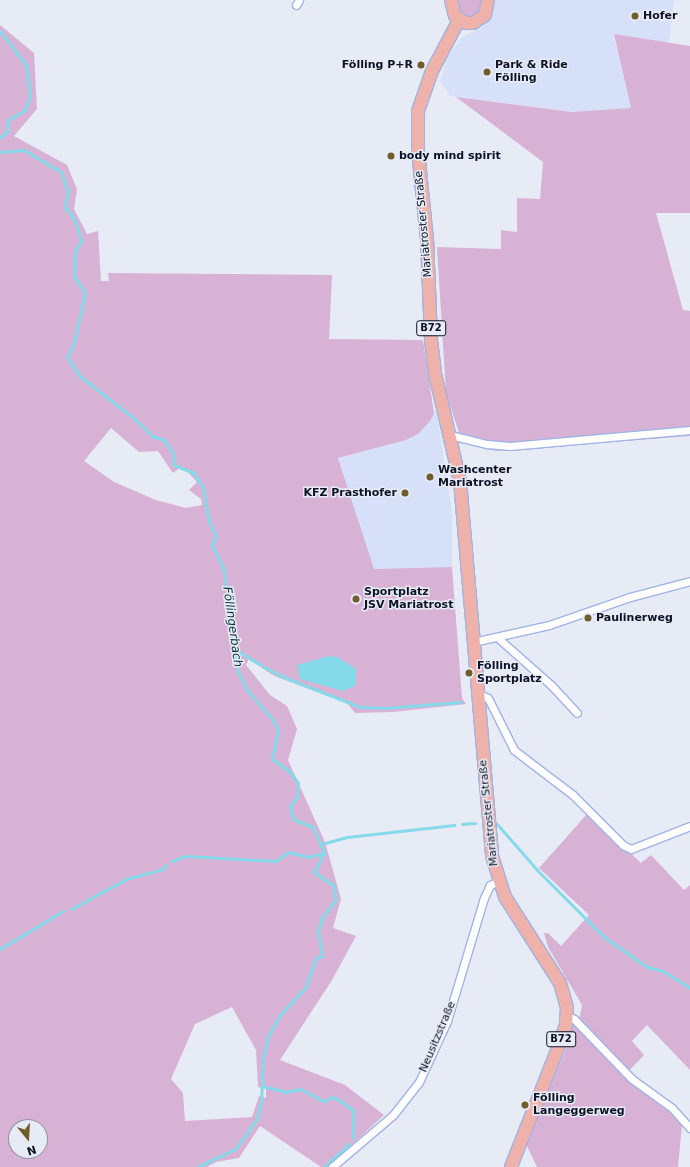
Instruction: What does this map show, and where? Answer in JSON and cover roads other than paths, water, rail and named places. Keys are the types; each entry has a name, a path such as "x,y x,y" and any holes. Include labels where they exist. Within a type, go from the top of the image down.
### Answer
{"main road":[{"path":"452,0 451,10 460,20 473,23 480,20 488,9 488,0"},
{"name":"Mariatroster Straße","path":"460,20 432,71 420,103 418,121 419,167 427,239 431,340 436,378 460,481 490,838 498,881 516,917 560,983 566,1002 567,1015 560,1043 511,1167"}],"street":[{"path":"450,435 487,444 510,446 690,430"},
{"path":"473,642 498,638 549,625 630,597 690,581"},
{"path":"498,638 551,685 577,713"},
{"path":"478,693 488,698 514,750 573,795 623,845 631,849 690,826"},
{"name":"Neusitzstraße","path":"332,1167 393,1116 419,1082 447,1021 484,898 490,885 498,881"},
{"path":"567,1015 574,1019 632,1079 672,1108 690,1128"}],"water":[{"path":"329,656 337,657 356,669 356,685 343,691 300,679 297,665"}],"waterway":[{"name":"Föllingerbach","path":"0,31 26,65 30,97 25,110 8,120 7,132 0,137"},
{"name":"Föllingerbach","path":"0,152 24,150 61,172 68,191 65,207 75,221 81,241 75,251 74,277 85,292 74,343 67,357 80,376 136,420 152,436 164,440 173,454 174,465 194,473 203,488 209,521 216,537 212,545 223,568 230,605 238,672 247,690 273,720 278,730 272,759 289,771 298,783 297,797 290,806 293,819 313,827 324,853 314,872 334,886 335,900 322,918 318,931 322,956 316,958 305,988 280,1015 268,1036 263,1058 261,1102 257,1119 235,1149 197,1167"},
{"path":"234,649 261,665"},
{"path":"264,667 281,676 360,707 384,708 461,702"},
{"path":"462,824 475,823"},
{"path":"497,824 538,871 604,937 647,967 663,971 690,988"},
{"path":"321,844 347,837 454,825"},
{"path":"172,861 186,856 276,861 288,852 308,857 324,853"},
{"path":"71,909 126,879 163,869 166,865"},
{"path":"0,949 63,911"},
{"path":"262,1086 286,1092 300,1089 324,1101 333,1097 339,1100 353,1110 353,1138"},
{"path":"324,1167 349,1144"}],"place":[{"name":"Hofer","path":"635,16"},
{"name":"Fölling P+R","path":"421,65"},
{"name":"Park & Ride Fölling","path":"487,72"},
{"name":"body mind spirit","path":"391,156"},
{"name":"Washcenter Mariatrost","path":"430,477"},
{"name":"KFZ Prasthofer","path":"405,493"},
{"name":"Sportplatz JSV Mariatrost","path":"356,599"},
{"name":"Paulinerweg","path":"588,618"},
{"name":"Fölling Sportplatz","path":"469,673"},
{"name":"Fölling Langeggerweg","path":"525,1105"}]}
